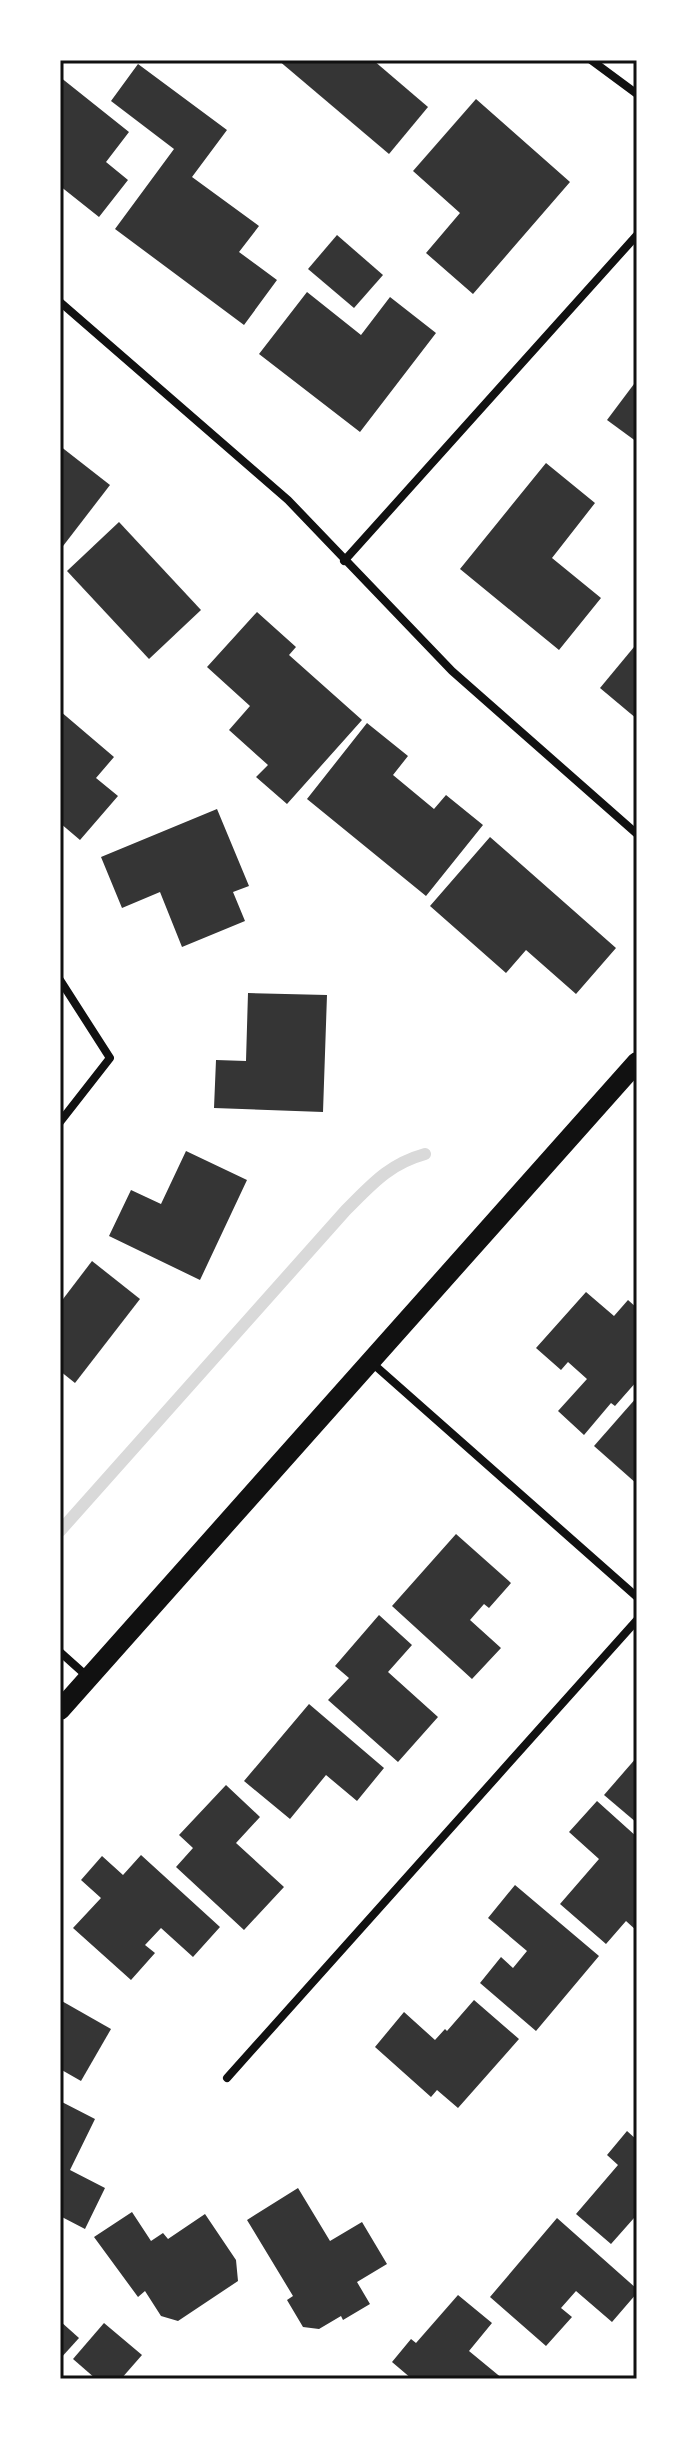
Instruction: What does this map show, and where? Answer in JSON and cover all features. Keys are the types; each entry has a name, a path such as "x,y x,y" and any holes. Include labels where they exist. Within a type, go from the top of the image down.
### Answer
{"main road":[{"path":"60,1710 637,1062"}],"street":[{"path":"591,60 637,94"},
{"path":"344,561 637,235"},
{"path":"60,302 288,500 452,671 637,834"},
{"path":"60,980 110,1058 60,1122"},
{"path":"370,1362 637,1597"},
{"path":"227,2078 637,1620"},
{"path":"60,1652 89,1678"}],"building":[{"path":"278,60 373,60 428,107 389,154"},
{"path":"138,64 227,130 192,177 259,226 239,252 277,280 244,325 115,229 174,149 111,101"},
{"path":"60,77 129,132 106,162 128,180 99,217 60,186"},
{"path":"476,99 570,182 473,294 426,253 460,213 413,171"},
{"path":"337,235 383,275 354,308 308,269"},
{"path":"307,292 361,335 390,297 436,333 360,432 259,354"},
{"path":"637,380 637,442 607,420"},
{"path":"60,446 110,485 60,550"},
{"path":"546,463 595,503 552,558 601,598 559,650 460,569"},
{"path":"119,522 201,610 149,659 67,571"},
{"path":"257,612 296,647 289,655 362,720 287,804 256,777 268,765 229,730 250,706 207,667"},
{"path":"634,647 637,650 637,719 600,688"},
{"path":"60,711 114,757 96,778 118,796 80,840 60,823"},
{"path":"367,723 408,756 393,775 434,809 446,795 483,825 426,896 307,799"},
{"path":"217,809 249,886 233,892 245,921 182,947 160,892 122,908 101,857"},
{"path":"490,837 616,948 576,994 526,950 506,973 430,906"},
{"path":"248,993 327,995 323,1112 214,1108 216,1060 246,1061"},
{"path":"186,1151 247,1180 200,1280 109,1236 131,1190 161,1204"},
{"path":"92,1261 140,1299 75,1383 60,1371 60,1303"},
{"path":"586,1292 614,1316 628,1300 637,1308 637,1381 615,1406 611,1403 584,1435 558,1411 587,1379 568,1362 561,1370 536,1348"},
{"path":"637,1397 637,1484 594,1446"},
{"path":"456,1534 511,1583 489,1608 484,1604 470,1620 501,1648 472,1679 392,1606"},
{"path":"379,1615 412,1645 388,1672 438,1717 398,1762 328,1700 349,1678 335,1666"},
{"path":"309,1704 384,1768 357,1801 326,1775 290,1819 244,1781"},
{"path":"637,1757 637,1823 604,1795"},
{"path":"226,1785 260,1817 236,1843 284,1887 244,1930 176,1867 193,1848 179,1835"},
{"path":"597,1801 637,1837 637,1931 626,1921 606,1944 560,1904 599,1859 569,1832"},
{"path":"141,1855 220,1927 193,1957 161,1928 145,1945 155,1953 131,1980 73,1928 101,1898 81,1880 102,1856 123,1875"},
{"path":"515,1885 599,1956 536,2031 480,1983 501,1957 513,1968 527,1951 488,1918"},
{"path":"60,2000 111,2029 81,2081 60,2069"},
{"path":"474,2000 519,2039 458,2108 437,2090 431,2097 375,2047 404,2012 435,2040"},
{"path":"60,2101 95,2119 70,2170 105,2188 85,2229 60,2216"},
{"path":"627,2131 637,2140 637,2220 634,2218 611,2244 576,2214 618,2165 607,2155"},
{"path":"298,2188 330,2241 362,2222 387,2264 357,2282 370,2304 343,2320 341,2316 319,2329 303,2327 287,2300 293,2296 247,2220"},
{"path":"132,2212 151,2241 163,2233 168,2239 205,2214 236,2260 238,2281 178,2321 161,2316 145,2291 138,2297 94,2237"},
{"path":"557,2218 637,2289 637,2293 612,2322 576,2291 561,2308 572,2317 546,2346 490,2297"},
{"path":"458,2295 492,2323 469,2351 503,2379 412,2379 392,2362 411,2339 416,2343"},
{"path":"60,2321 79,2338 60,2359"},
{"path":"104,2323 142,2355 121,2379 96,2379 73,2359"}],"waterway":[{"path":"60,1531 346,1210 391,1169 425,1154"}]}
